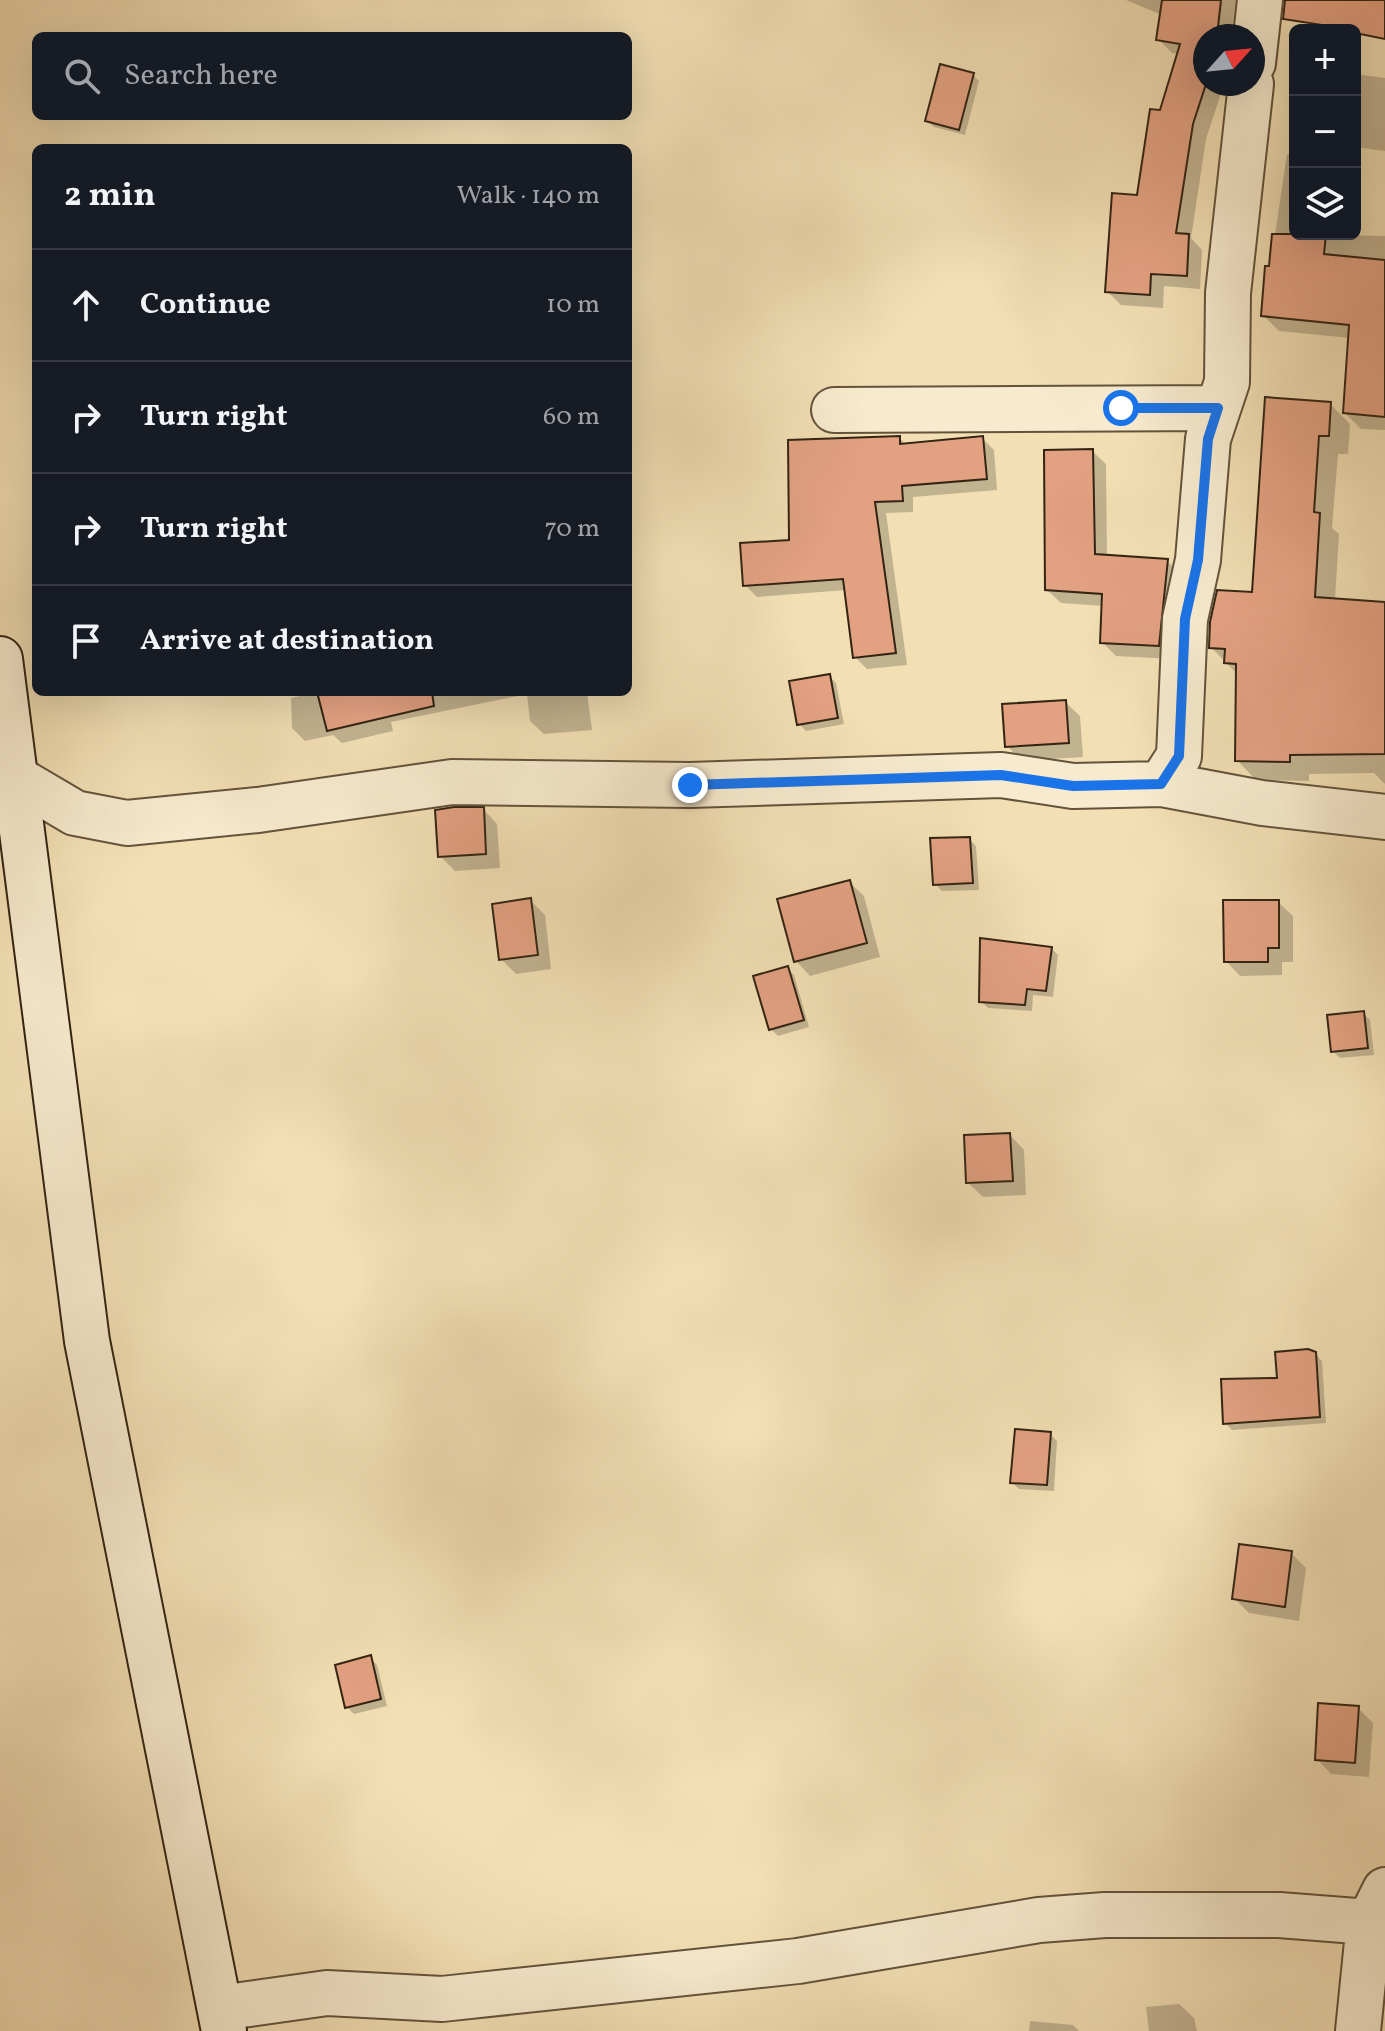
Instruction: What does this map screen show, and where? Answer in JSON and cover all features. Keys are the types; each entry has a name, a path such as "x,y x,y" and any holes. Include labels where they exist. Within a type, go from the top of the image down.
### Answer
{"street":[{"path":"1257,24 1260,0"},
{"path":"1161,784 1179,756 1185,619 1198,560 1208,439 1227,382 1228,293 1250,96"},
{"path":"834,410 1218,408"},
{"path":"0,659 8,751 87,1341 222,2019 327,1993 442,1999 798,1961 1039,1920 1105,1915 1279,1915 1377,1906 1358,2031"},
{"path":"8,751 75,813 127,823 258,810 452,782 690,785 1001,775 1073,786 1161,784 1262,803 1385,817"}],"building":[{"path":"1162,0 1221,0 1218,24 1193,24 1193,96 1202,96 1193,124 1176,233 1189,234 1187,276 1151,274 1150,295 1105,292 1112,193 1137,195 1150,109 1160,110 1180,44 1156,40"},
{"path":"1285,0 1385,0 1385,39 1361,34 1361,24 1316,24 1283,19"},
{"path":"940,64 974,73 959,130 925,121"},
{"path":"1272,234 1289,234 1289,240 1325,240 1324,254 1385,260 1385,417 1343,413 1349,325 1261,316 1265,266 1269,266"},
{"path":"1265,397 1331,402 1329,436 1319,436 1314,512 1320,513 1315,597 1385,602 1385,754 1290,755 1290,762 1235,761 1236,664 1224,663 1225,649 1209,648 1210,622 1217,590 1252,592"},
{"path":"900,436 900,444 983,436 987,479 902,486 903,501 875,502 896,653 853,658 843,579 743,586 740,543 789,540 788,440"},
{"path":"1093,449 1095,554 1168,559 1159,646 1100,643 1102,594 1045,590 1044,450"},
{"path":"830,674 838,718 797,725 789,681"},
{"path":"318,696 433,696 434,706 327,731"},
{"path":"1066,700 1069,743 1005,747 1002,704"},
{"path":"484,807 486,854 438,857 435,810"},
{"path":"970,837 973,883 933,885 930,838"},
{"path":"850,880 867,943 794,962 777,899"},
{"path":"531,898 538,955 499,960 492,904"},
{"path":"1223,900 1279,900 1279,948 1268,948 1268,962 1224,962"},
{"path":"980,938 1052,947 1046,991 1027,989 1025,1005 979,1002"},
{"path":"788,966 804,1020 769,1030 753,976"},
{"path":"1364,1011 1368,1048 1331,1052 1327,1015"},
{"path":"1010,1133 1013,1181 966,1183 964,1135"},
{"path":"1308,1349 1316,1352 1320,1417 1223,1424 1221,1379 1277,1378 1275,1352"},
{"path":"1015,1429 1051,1432 1047,1485 1010,1483"},
{"path":"1239,1544 1292,1551 1285,1607 1232,1599"},
{"path":"371,1655 381,1699 345,1708 335,1665"},
{"path":"1318,1703 1359,1706 1355,1763 1315,1760"}],"route":[{"path":"690,785 1001,775 1073,786 1161,784 1179,756 1185,619 1198,560 1208,439 1218,408 1121,408"}]}
